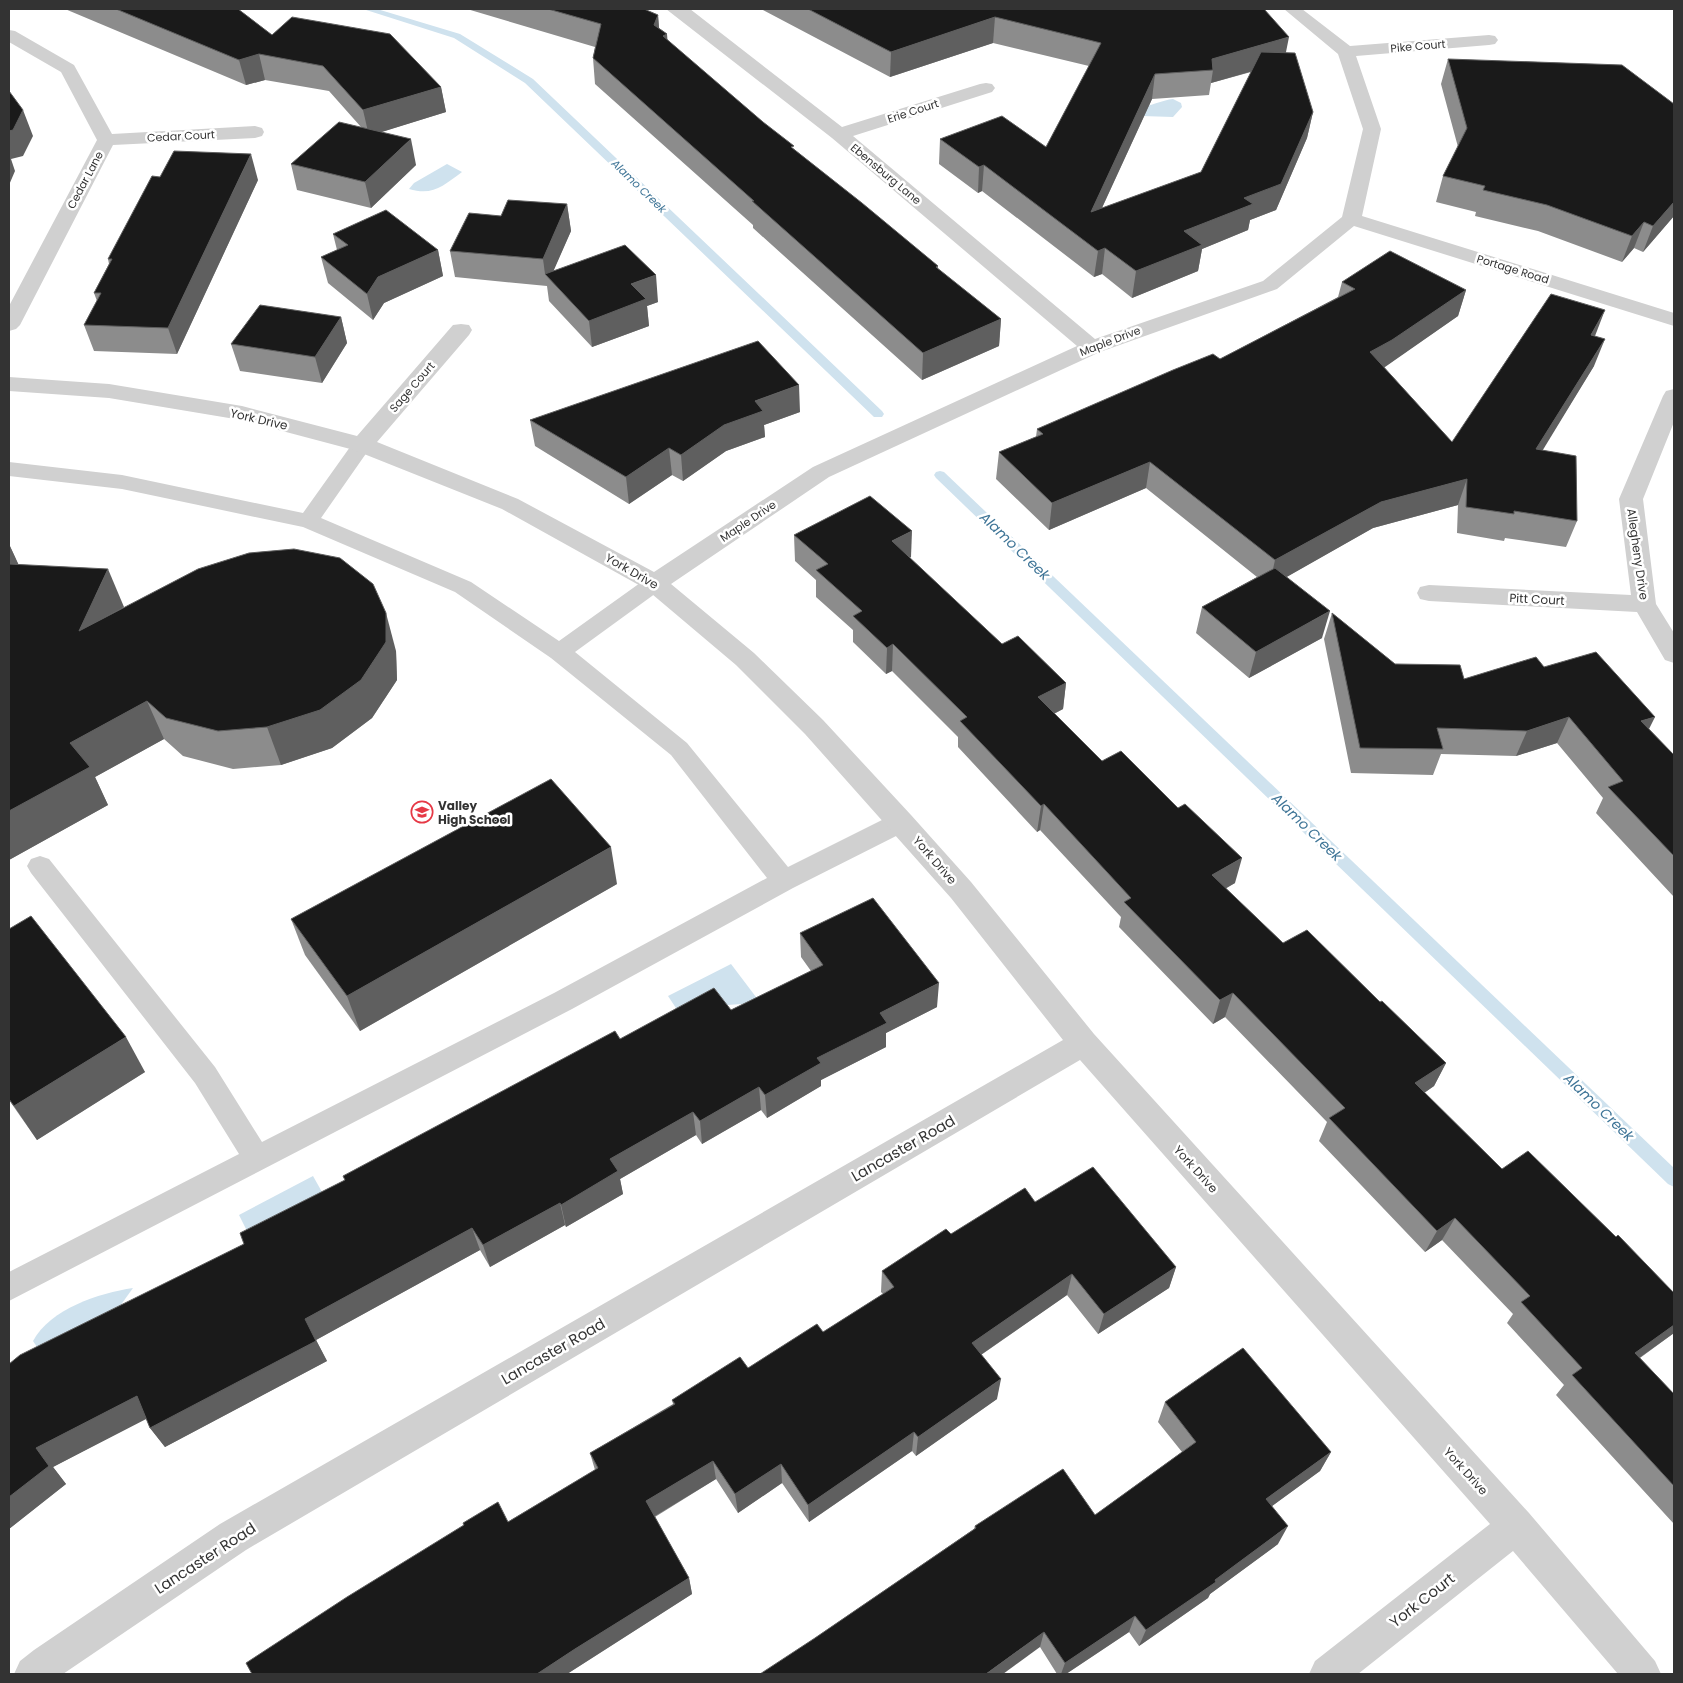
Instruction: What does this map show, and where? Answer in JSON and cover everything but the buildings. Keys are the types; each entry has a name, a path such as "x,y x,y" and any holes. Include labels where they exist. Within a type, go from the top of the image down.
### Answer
{"street":[{"name":"Ebensburg Lane","path":"675,9 683,12 839,134 1092,347"},
{"path":"1292,9 1346,52 1372,129 1351,219"},
{"name":"Cedar Lane","path":"9,35 68,69 106,140 9,325"},
{"name":"Pike Court","path":"1346,52 1489,40"},
{"name":"Erie Court","path":"839,134 986,88"},
{"name":"Cedar Court","path":"106,140 255,132"},
{"name":"Portage Road","path":"1351,219 1674,320"},
{"name":"Maple Drive","path":"655,582 821,472 1092,347 1270,285 1351,219"},
{"name":"Sage Court","path":"362,445 461,330"},
{"name":"York Drive","path":"9,384 109,391 242,414 362,445 510,504 655,582 744,659 800,713 901,822 961,890 1083,1043 1516,1526 1642,1674"},
{"name":"Allegheny Drive","path":"1674,396 1631,499 1644,604 1674,654"},
{"name":"Pitt Court","path":"1429,593 1644,604"},
{"name":"Lancaster Road","path":"33,1674 233,1538 1083,1043"},
{"name":"York Court","path":"1328,1674 1516,1526"}],"lane":[{"path":"308,521 362,445"},
{"path":"9,469 122,482 308,521 463,587 559,652 679,749 784,881"},
{"path":"559,652 655,582"},
{"path":"9,1287 562,1000 784,881 901,822"},
{"path":"40,866 205,1075 257,1159"}],"water":[{"path":"1173,99 1181,103 1182,107 1173,117 1142,116 1144,106"},
{"path":"447,164 462,172 443,185 431,190 417,191 409,189 414,183"},
{"path":"731,964 759,1001 727,1005 714,1001 680,1014 668,996"},
{"path":"313,1176 327,1201 252,1241 239,1215"},
{"path":"133,1288 115,1313 37,1347 33,1341 51,1320 63,1311 105,1294"}],"waterway":[{"name":"Alamo Creek","path":"368,9 457,36 529,81 878,414"},
{"name":"Alamo Creek","path":"940,475 1674,1179"}],"place":[{"name":"Valley High School","path":"422,812"}]}
